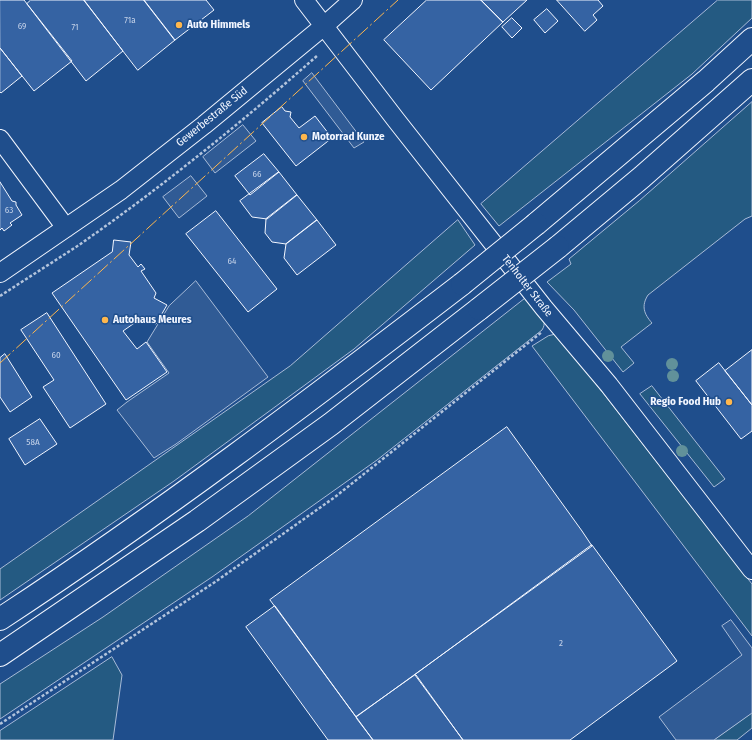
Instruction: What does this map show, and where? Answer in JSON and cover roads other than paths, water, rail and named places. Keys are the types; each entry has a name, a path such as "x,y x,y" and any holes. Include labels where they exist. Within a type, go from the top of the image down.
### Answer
{"highway":[{"path":"0,619 184,493 290,416 462,284 536,224 706,81 752,39"},
{"path":"0,655 197,521 331,424 558,247 642,177 752,80"}],"street":[{"name":"Tenholter Straße","path":"304,0 556,322 609,386 752,570"},
{"name":"Gewerbestraße Süd","path":"0,273 127,186 204,125 324,26 353,0"},
{"path":"0,139 66,228"}],"place":[{"name":"Auto Himmels","path":"179,25"},
{"name":"Motorrad Kunze","path":"304,137"},
{"name":"Autohaus Meures","path":"105,320"},
{"name":"Regio Food Hub","path":"729,402"}]}
